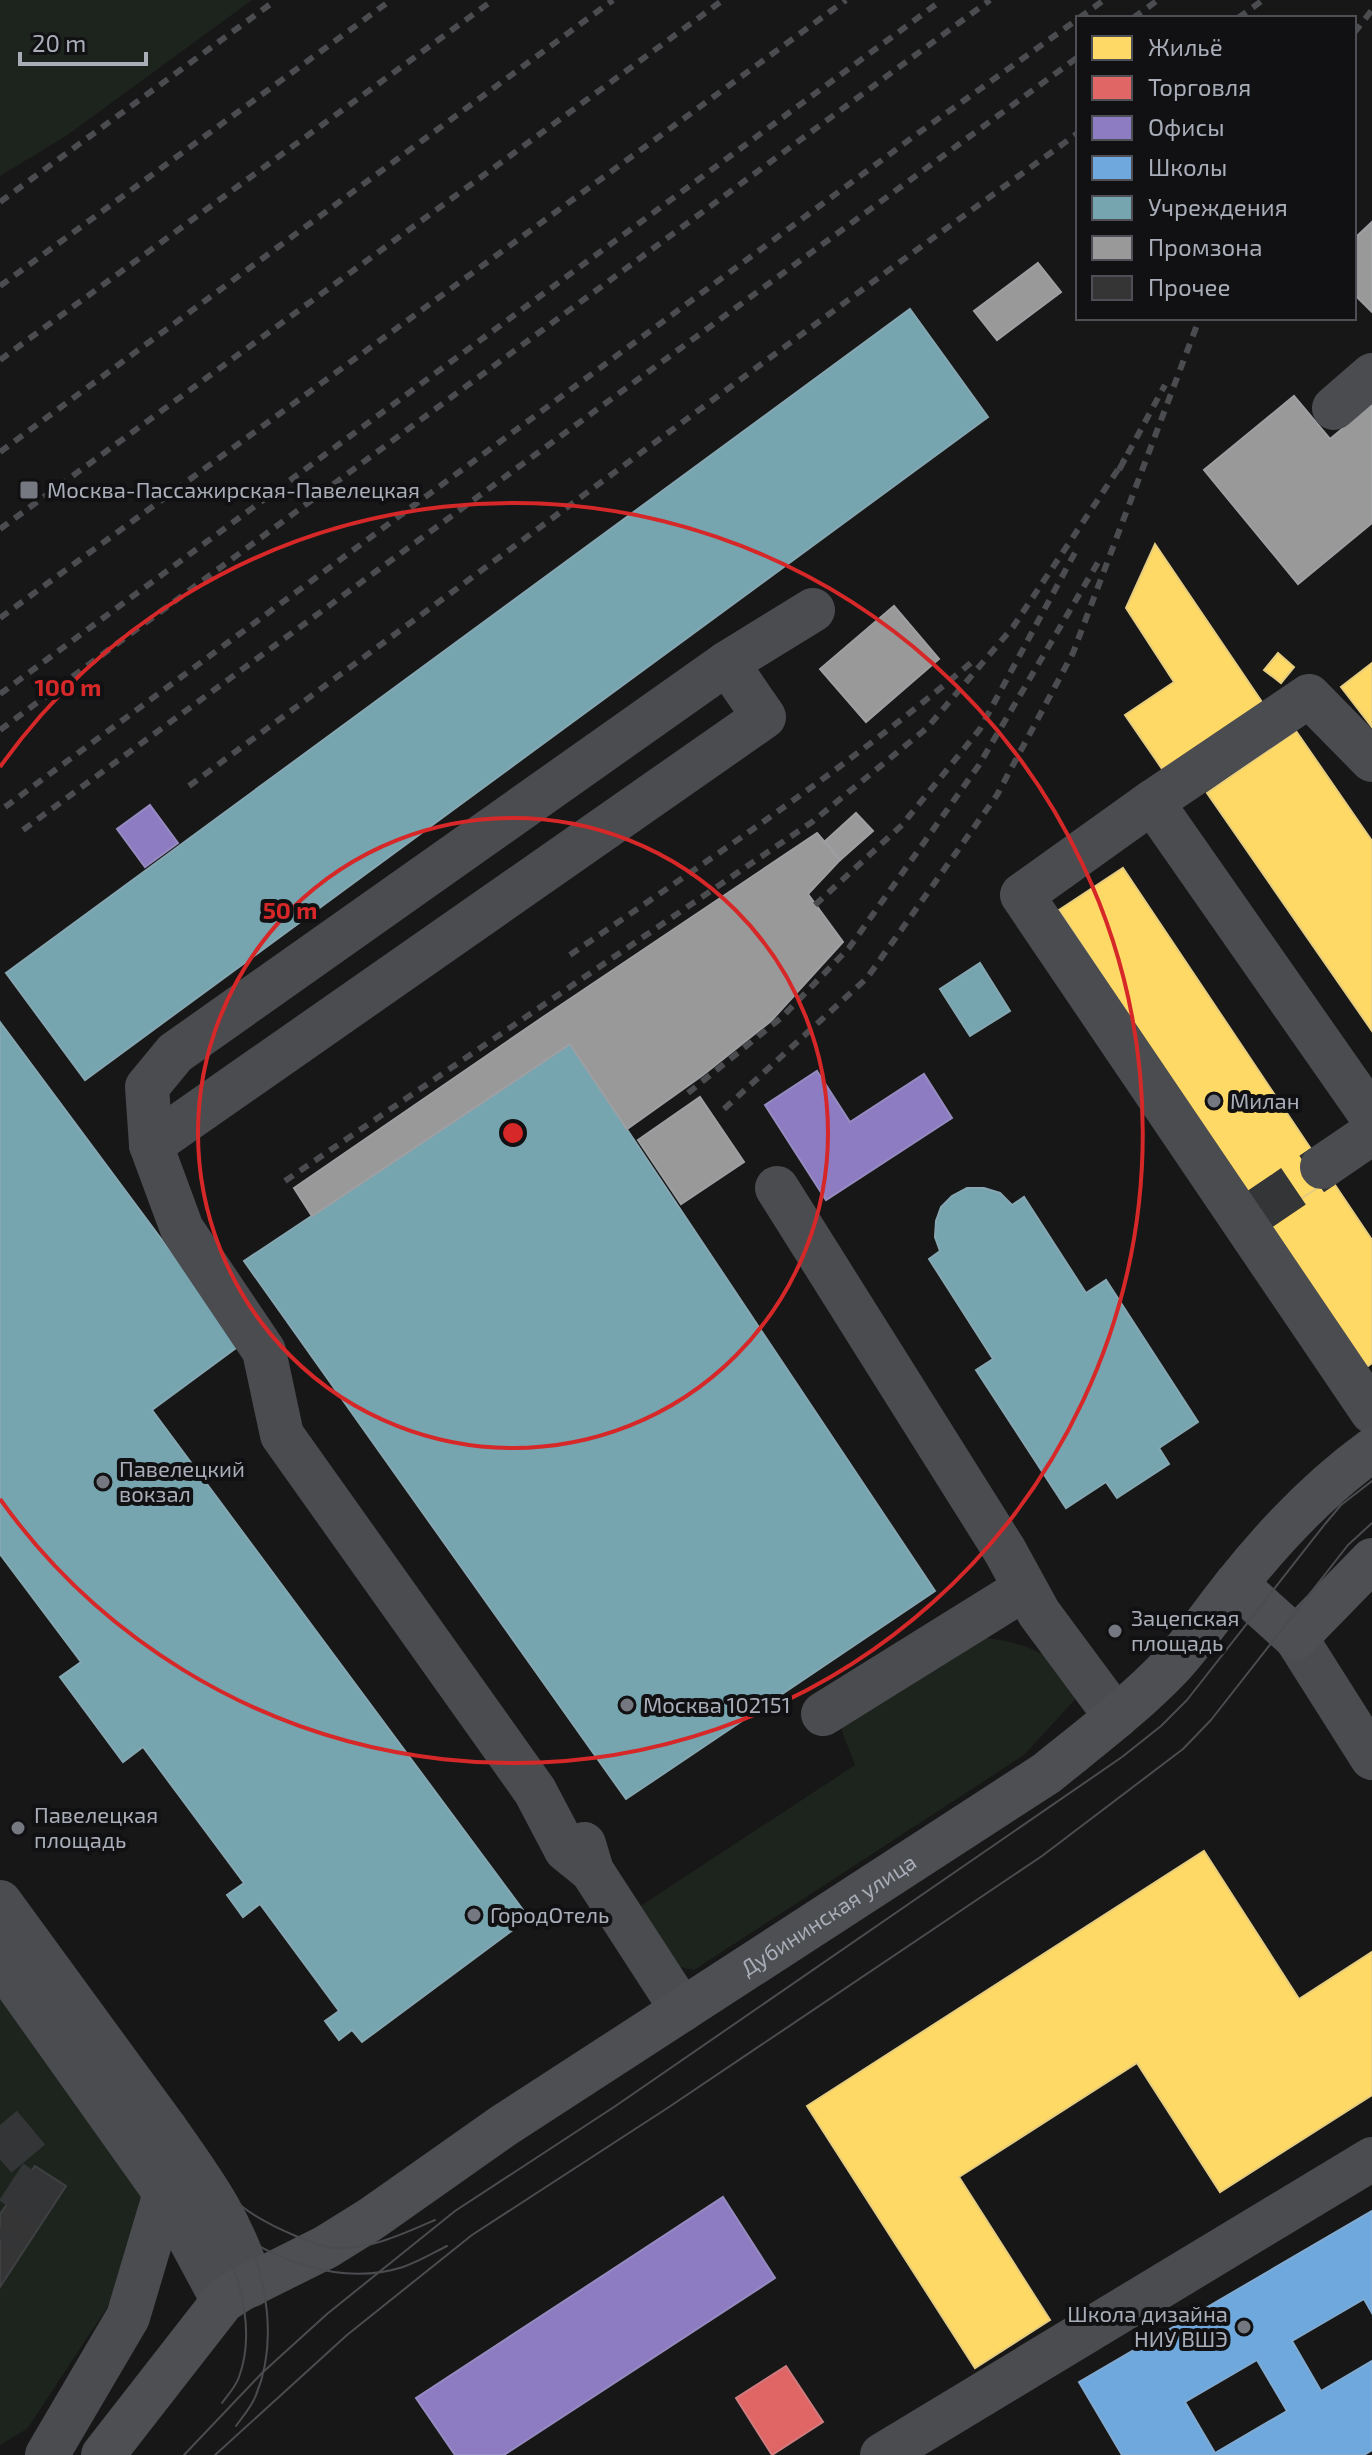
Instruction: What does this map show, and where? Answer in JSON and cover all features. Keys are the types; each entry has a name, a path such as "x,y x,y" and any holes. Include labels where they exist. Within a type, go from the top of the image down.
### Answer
{"main road":[{"name":"Дубининская улица","path":"237,2293 349,2233 503,2126 1047,1773 1116,1717 1173,1664 1298,1512 1372,1450"},
{"path":"1236,1584 1296,1638 1372,1560"},
{"path":"103,2455 237,2293"}],"street":[{"path":"1334,408 1372,375"},
{"path":"682,2010 592,1871 583,1839 535,1791 282,1435 264,1351 182,1229 151,1145 147,1087 175,1053 727,663 813,610"},
{"path":"151,1145 764,717 727,663"},
{"path":"1372,760 1309,696 1022,895 1250,1215 1372,1412"},
{"path":"1152,802 1372,1117"},
{"path":"1322,1167 1372,1133"},
{"path":"777,1188 1005,1551 1024,1589 1116,1717"},
{"path":"823,1714 1024,1589"},
{"path":"1296,1638 1372,1758"},
{"path":"0,1902 218,2203 242,2251 237,2293"},
{"path":"0,1961 237,2293"},
{"path":"47,2455 128,2317 165,2193 165,2128"},
{"path":"882,2455 1372,2159"}],"shaded area":[{"path":"0,0 252,0 66,136 0,176"},
{"path":"971,1637 1004,1641 1037,1651 1055,1664 1081,1693 1024,1755 694,1970 680,1967 639,1907 855,1765 838,1721"},
{"path":"0,1977 152,2196 120,2288 27,2429 0,2445"}],"building: Жильё":[{"path":"1155,544 1266,708 1167,776 1125,715 1174,682 1126,608"},
{"path":"1278,653 1294,667 1281,683 1264,670"},
{"path":"1372,663 1372,727 1341,687"},
{"path":"1296,731 1372,841 1372,1031 1207,793"},
{"path":"1123,868 1331,1179 1265,1223 1059,910"},
{"path":"1331,1179 1372,1240 1372,1363 1364,1369 1265,1223"},
{"path":"1204,1851 1299,1999 1372,1952 1372,2095 1220,2192 1137,2063 959,2177 1050,2320 975,2368 807,2106"}],"building: Торговля":[{"path":"786,2366 823,2422 772,2455 736,2398"}],"building: Офисы":[{"path":"150,805 178,843 145,867 117,829"},
{"path":"817,1071 850,1122 924,1074 952,1118 826,1200 765,1105"},
{"path":"723,2197 775,2278 504,2455 455,2455 416,2398"}],"building: Школы":[{"name":"Школа дизайна НИУ ВШЭ","path":"1372,2211 1372,2313 1364,2299 1292,2341 1321,2391 1372,2361 1372,2450 1364,2455 1122,2455 1079,2382","holes":["1257,2360 1287,2411 1215,2453 1185,2402"]}],"building: Учреждения":[{"path":"910,309 988,417 85,1080 6,973"},
{"path":"980,963 1010,1011 970,1036 940,989"},
{"name":"Павелецкий вокзал","path":"0,1022 240,1345 152,1410 529,1918 362,2042 352,2030 339,2040 325,2021 339,2011 260,1904 243,1917 227,1895 244,1883 143,1747 123,1762 60,1677 81,1662 0,1554"},
{"path":"570,1044 935,1591 626,1799 244,1261"},
{"path":"967,1188 984,1188 1000,1193 1012,1205 1024,1197 1086,1293 1106,1280 1198,1422 1159,1448 1169,1464 1117,1498 1106,1482 1066,1508 976,1370 993,1359 929,1259 940,1251 935,1237 941,1207"}],"building: Промзона":[{"path":"1372,222 1372,312 1356,296 1356,237"},
{"path":"1038,263 1061,292 997,340 974,311"},
{"path":"1294,396 1330,439 1372,404 1372,523 1298,584 1204,470"},
{"path":"894,606 939,659 866,722 820,669"},
{"path":"856,813 873,831 840,860 824,842"},
{"path":"817,833 840,860 808,894 843,942 771,1021 703,1075 627,1129 570,1044 312,1216 294,1188"},
{"path":"700,1097 744,1162 681,1204 638,1140"}],"building: Прочее":[{"path":"35,2166 66,2186 0,2287 0,2214"}],"tunnel":[{"path":"1257,1211 1322,1167"},
{"path":"0,2125 42,2175 0,2239"}],"tram line":[{"path":"184,2455 262,2373 327,2314 455,2211 614,2107 1122,1757 1161,1726 1187,1700 1341,1505 1372,1481"},
{"path":"215,2455 347,2335 472,2235 669,2107 1042,1856 1183,1749 1211,1720 1348,1545 1372,1523"},
{"path":"0,1884 198,2157 240,2205 280,2229 315,2244 334,2248 373,2244 435,2220"},
{"path":"0,1926 208,2211 227,2249 241,2291 246,2335 239,2377 222,2403"},
{"path":"214,2216 279,2256 328,2271 378,2273 409,2265 447,2246"},
{"path":"236,2426 256,2395 268,2335 260,2275 248,2236"}],"railway":[{"path":"0,202 276,0"},
{"path":"0,286 391,0"},
{"path":"0,360 493,0"},
{"path":"0,452 613,0"},
{"path":"0,529 723,0"},
{"path":"0,618 846,0"},
{"path":"0,694 942,0"},
{"path":"0,730 990,0"},
{"path":"1082,16 1104,0"},
{"path":"1136,16 1158,0"},
{"path":"1241,16 1263,0"},
{"path":"1356,30 1372,10"},
{"path":"5,807 917,134 1076,20"},
{"path":"23,830 1076,58"},
{"path":"189,786 1076,134"},
{"path":"724,1109 867,978 997,795 1073,653 1197,325"},
{"path":"1119,470 1165,385"},
{"path":"285,1181 812,822 927,728 1013,627 1125,459"},
{"path":"815,905 902,825 980,729 1078,547"},
{"path":"688,1093 781,1018 849,948 979,765 1100,559"},
{"path":"570,955 826,777 973,661"}],"place":[{"name":"Москва-Пассажирская-Павелецкая","path":"29,490"},
{"name":"Милан","path":"1214,1101"},
{"name":"Павелецкий вокзал","path":"103,1482"},
{"name":"Зацепская площадь","path":"1115,1631"},
{"name":"Москва 102151","path":"627,1705"},
{"name":"Павелецкая площадь","path":"18,1828"},
{"name":"ГородОтель","path":"474,1915"},
{"name":"Школа дизайна НИУ ВШЭ","path":"1244,2327"}]}
